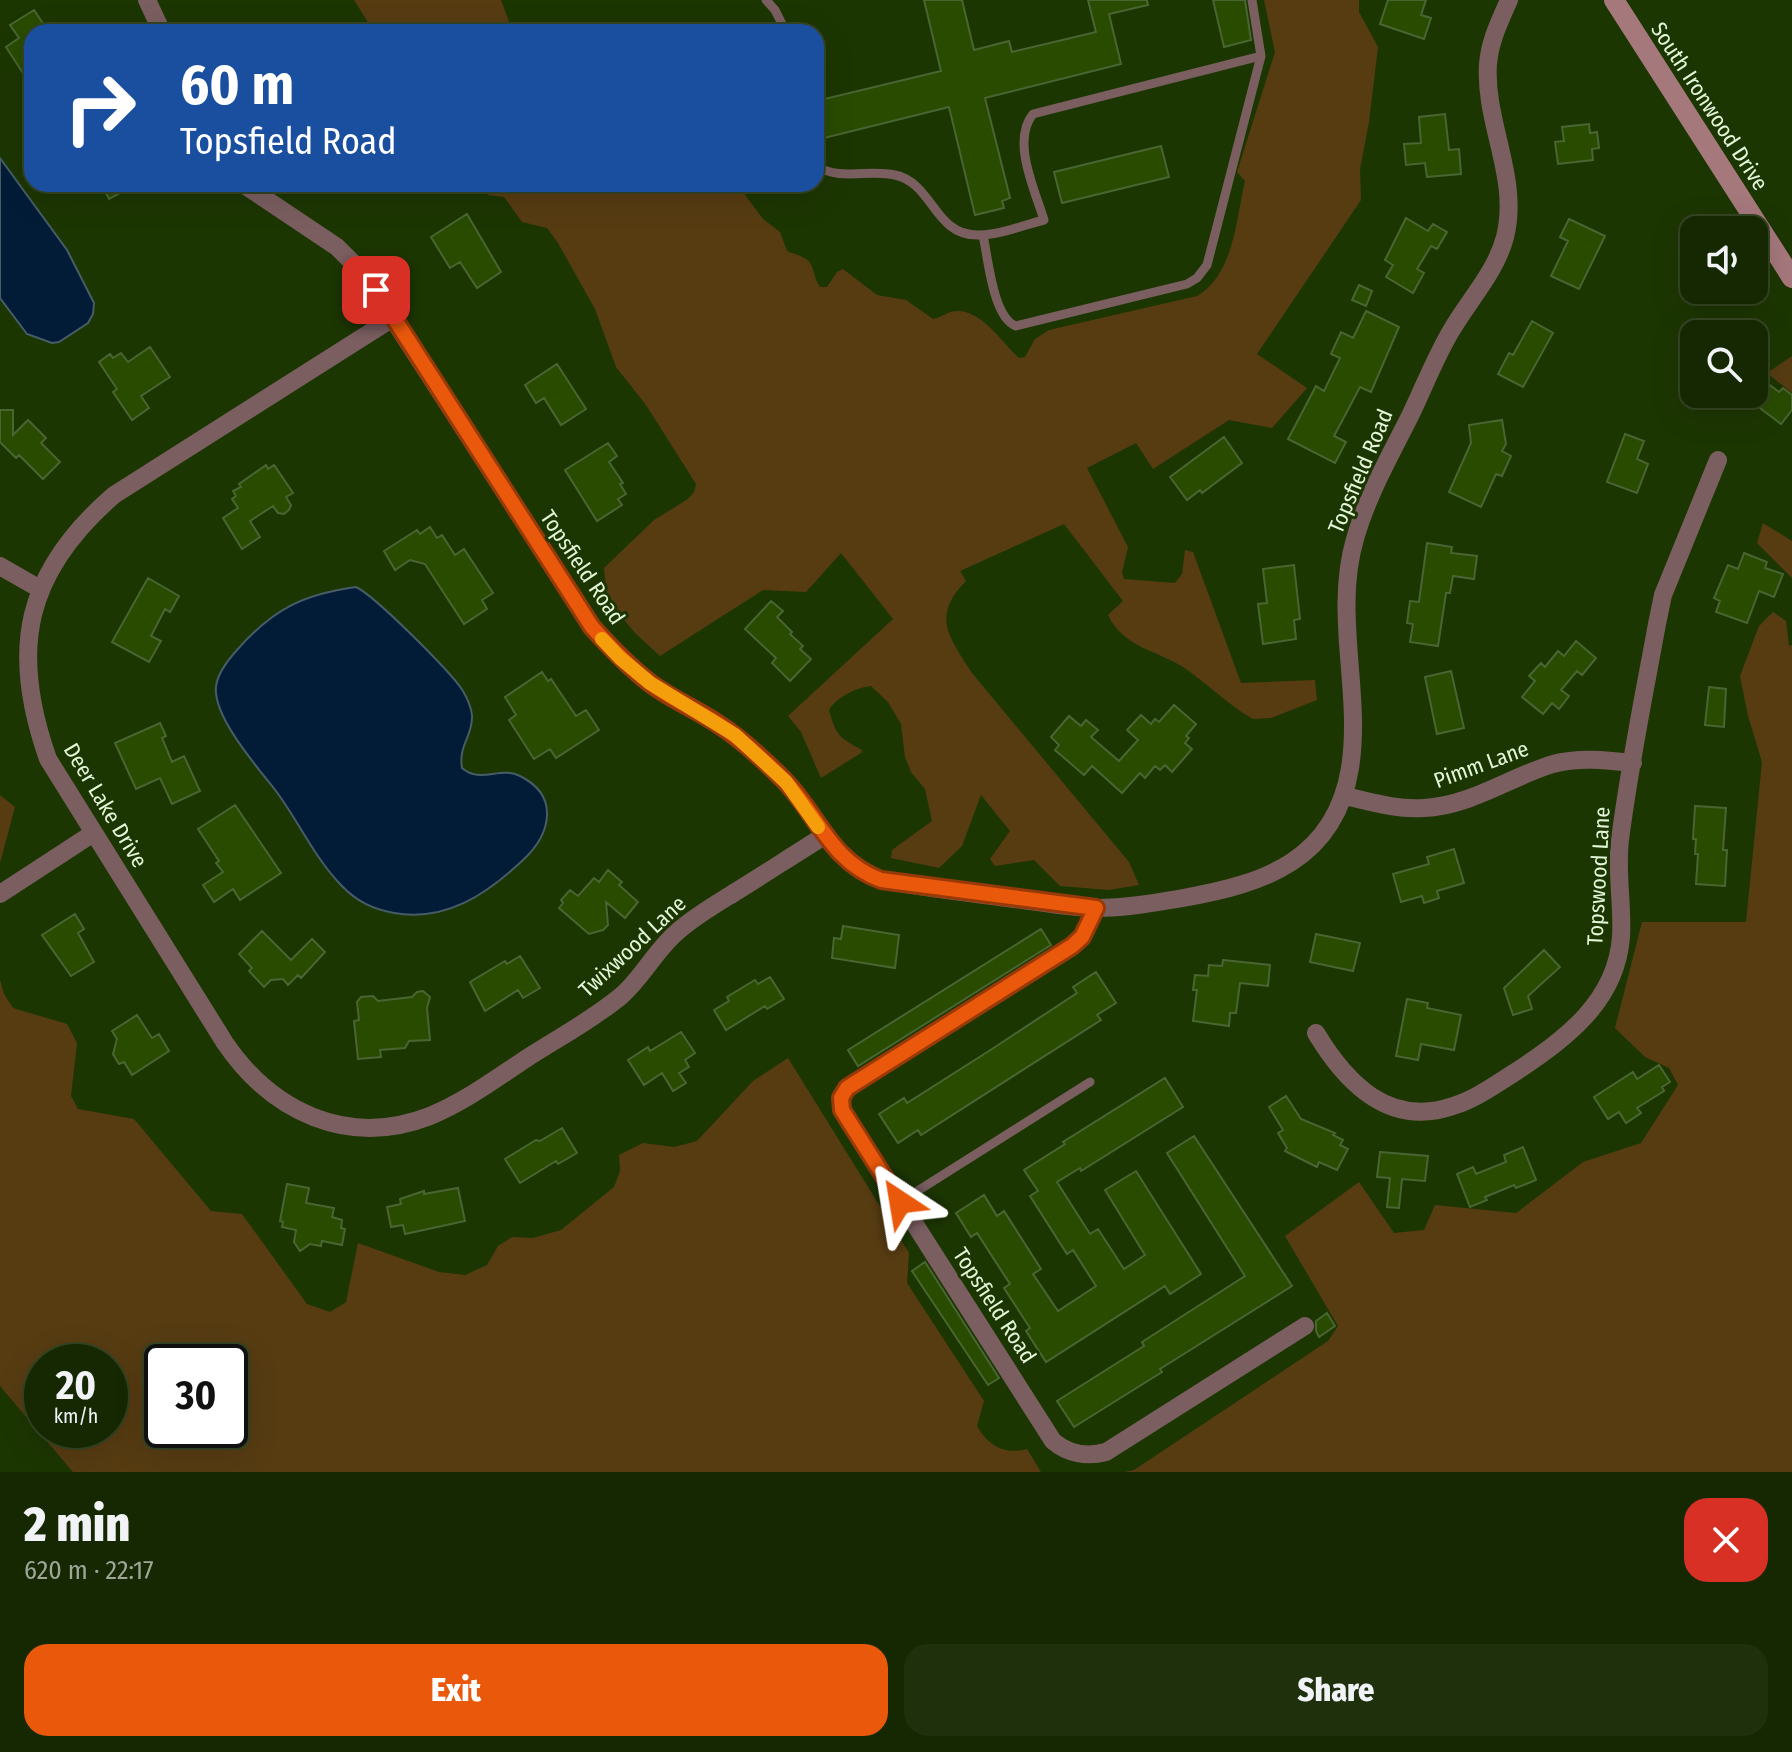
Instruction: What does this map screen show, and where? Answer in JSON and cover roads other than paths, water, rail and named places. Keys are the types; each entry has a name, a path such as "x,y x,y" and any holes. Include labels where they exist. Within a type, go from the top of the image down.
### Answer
{"main road":[{"name":"South Ironwood Drive","path":"1614,0 1792,278"}],"street":[{"path":"147,0 158,24"},
{"name":"Topsfield Road","path":"255,192 346,255 364,274 592,627 620,658 650,683 735,735 770,767 798,796 824,836 851,864 881,880 1096,908 1161,902 1220,891 1271,875 1297,859 1319,837 1345,796 1353,735 1346,615 1354,540 1372,492 1436,357 1496,259 1505,237 1508,187 1493,121 1488,74 1490,48 1509,0"},
{"name":"Deer Lake Drive","path":"393,318 114,495 88,517 51,565 40,589 27,650 27,675 34,720 55,775 225,1043 263,1088 281,1102 304,1113 348,1126 388,1127 431,1115"},
{"name":"Topswood Lane","path":"1316,1033 1346,1077 1364,1093 1398,1108 1430,1111 1469,1100 1558,1044 1601,998 1617,958 1621,938 1619,851 1663,595 1718,460"},
{"path":"0,566 40,589"},
{"name":"Pimm Lane","path":"1345,796 1383,805 1424,808 1473,797 1555,763 1581,760 1633,763"},
{"path":"0,894 92,834"},
{"name":"Twixwood Lane","path":"431,1115 472,1094 604,1009 632,985 676,932 824,836"},
{"name":"Topsfield Road","path":"1096,908 1082,937 1072,946 847,1088 841,1098 842,1110 1053,1441 1063,1450 1093,1455 1106,1452 1305,1326"}],"lane":[{"path":"766,0 782,24"},
{"path":"983,235 1000,312 1008,323 1016,326 1187,284 1197,278 1207,265 1261,56 1252,0"},
{"path":"824,169 843,176 873,172 899,175 916,186 943,222 960,233 983,235 1044,220 1022,141 1025,123 1033,114 1261,56"},
{"path":"900,1202 1090,1082"}],"water":[{"path":"0,158 67,250 94,303 93,314 88,323 59,342 52,343 27,334 0,298"},
{"path":"356,587 412,635 463,691 472,715 462,753 462,768 476,775 513,773 520,776 533,784 546,805 545,827 533,850 495,884 448,909 413,915 394,913 366,904 347,891 331,874 284,803 238,742 217,699 217,682 224,667 263,624 304,599"}]}
